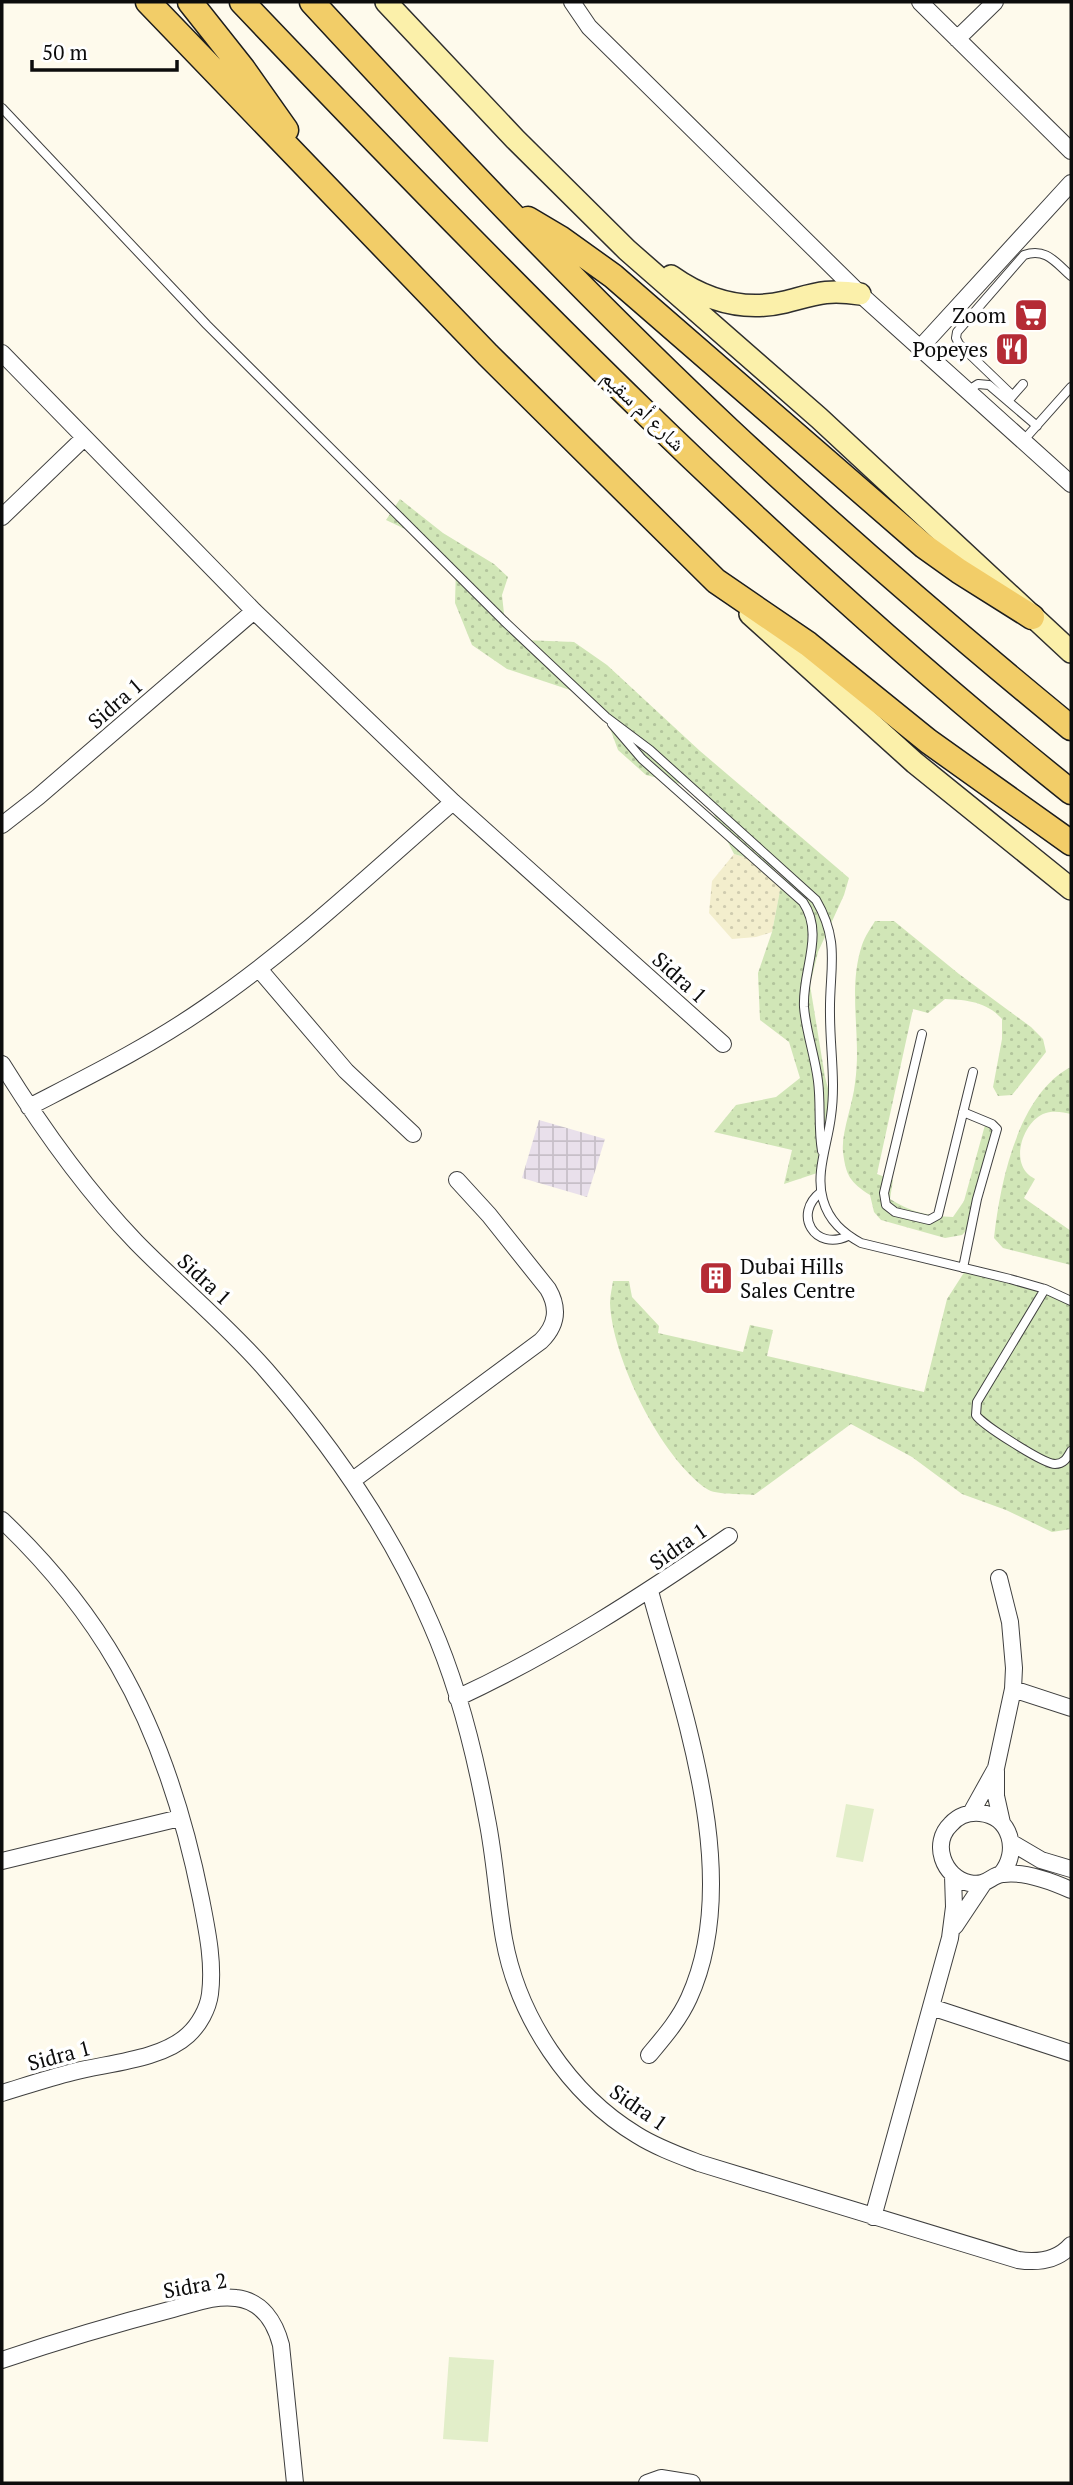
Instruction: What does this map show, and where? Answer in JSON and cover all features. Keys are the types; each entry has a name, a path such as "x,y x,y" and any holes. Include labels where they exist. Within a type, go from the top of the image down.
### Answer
{"main road":[{"path":"148,2 488,355 716,581 915,763 1071,888"},
{"path":"190,2 263,96 318,181"},
{"name":"شارع أم سقيم","path":"242,2 542,311 741,504 938,682 1071,792"},
{"path":"312,2 503,206 651,355 787,484 907,590 1071,728"},
{"path":"386,2 515,139 627,250 819,418 1071,652"},
{"path":"503,206 560,238 613,276 891,519 959,571 1032,617"},
{"path":"627,250 696,292 736,304 776,304 821,292 860,295"},
{"path":"716,581 798,637 928,741 1071,843"}],"street":[{"path":"572,2 589,27 860,295 1071,484"},
{"path":"920,2 1071,151"},
{"path":"957,39 995,2"},
{"path":"920,348 1071,183"},
{"name":"Sidra 1","path":"2,353 254,611 453,802 723,1044"},
{"path":"2,517 84,438"},
{"name":"Sidra 1","path":"2,825 48,789 254,611"},
{"path":"29,1107 169,1032 259,969 453,802"},
{"path":"259,969 338,1062 413,1134"},
{"name":"Sidra 1","path":"2,1064 29,1107 96,1196 172,1278 264,1367 310,1422 353,1480 392,1545 437,1639 457,1698 487,1818 504,1941 514,1977 541,2036 571,2078 598,2106 628,2130 662,2149 710,2167 1018,2260 1036,2262 1054,2258 1071,2245"},
{"path":"353,1480 541,1340 554,1322 554,1299 548,1289 504,1233 457,1180"},
{"name":"Sidra 1","path":"2,1520 55,1576 89,1619 118,1665 143,1714 164,1765 191,1853 208,1937 210,1996 203,2017 190,2034 172,2047 2,2092"},
{"name":"Sidra 1","path":"457,1698 530,1663 650,1591 729,1536"},
{"path":"950,1938 964,1909 983,1884 1001,1874 1007,1867 1012,1850 996,1796 996,1769 1013,1689 1014,1668 1010,1622 999,1578"},
{"name":"Sidra 1","path":"649,2055 673,2027 700,1970 708,1939 712,1887 708,1838 695,1762 650,1591"},
{"path":"1013,1689 1071,1709"},
{"path":"971,1813 996,1769"},
{"path":"983,1884 972,1884 953,1875 944,1865 942,1839 948,1827 958,1818 971,1813 982,1813 1002,1823"},
{"path":"2,1861 180,1818"},
{"path":"1012,1843 1041,1860 1071,1869"},
{"path":"1001,1874 1034,1877 1071,1890"},
{"path":"873,2217 950,1938 954,1907 953,1875"},
{"path":"931,2007 1071,2053"},
{"name":"Sidra 2","path":"2,2360 138,2318 220,2298 238,2298 254,2303 267,2314 281,2345 295,2483"},
{"path":"647,2483 662,2478 692,2483"}],"lane":[{"path":"2,108 207,325 504,621 606,717 642,759 803,902 810,912 815,934 806,974 804,1004 809,1043 818,1078 823,1157 821,1192 828,1212 848,1236 874,1247 1045,1289 1071,1301"},
{"path":"1037,426 959,344 957,332 1024,256 1035,251 1045,254 1071,276"},
{"path":"967,391 984,383 1010,398"},
{"path":"1010,398 1023,384"},
{"path":"1023,441 1071,387"},
{"path":"606,717 650,750 816,900 823,912 833,955 830,1014 834,1078 831,1116 823,1157"},
{"path":"922,1034 884,1193 884,1199 890,1209 924,1220 938,1215 973,1072"},
{"path":"963,1112 992,1124 997,1129 977,1199 963,1268"},
{"path":"821,1192 813,1198 809,1206 809,1225 814,1233 822,1238 840,1240 848,1236"},
{"path":"1045,1289 977,1402 976,1415 985,1425 1047,1462 1059,1464 1065,1461 1071,1451"}],"shaded area":[{"path":"734,854 763,863 783,875 772,932 756,937 732,939 709,913 712,881"},
{"path":"539,1120 605,1139 587,1197 522,1178"}],"green space":[{"path":"400,499 443,533 494,564 508,577 502,595 505,623 524,640 574,642 607,665 700,751 849,878 818,952 810,985 832,1104 823,1171 784,1184 792,1150 714,1132 736,1105 776,1097 800,1078 789,1042 760,1020 758,973 772,932 783,875 763,863 734,854 712,811 688,786 646,775 618,750 604,712 570,690 507,669 472,645 455,603 456,567 424,538 386,520"},
{"path":"875,921 894,921 1043,1039 1046,1052 1012,1095 998,1096 993,1087 1002,1039 1002,1019 983,1005 961,1000 945,999 928,1013 913,1009 877,1174 893,1180 890,1199 920,1212 953,1217 964,1201 985,1125 994,1123 973,1224 962,1235 945,1238 881,1220 874,1212 870,1195 853,1182 846,1167 844,1136 857,1066 855,996 858,962 866,935"},
{"path":"1071,1067 1071,1114 1050,1112 1037,1118 1026,1131 1020,1157 1026,1172 1035,1179 1024,1198 1071,1231 1071,1265 1003,1248 994,1238 1007,1167 1025,1118 1037,1097 1053,1080"},
{"path":"965,1271 1047,1288 1071,1296 1071,1529 1052,1532 1006,1510 962,1494 912,1457 851,1424 754,1495 711,1491 690,1474 673,1455 642,1405 620,1351 610,1303 613,1281 629,1281 632,1297 659,1326 658,1333 743,1352 750,1325 773,1330 767,1356 924,1392 947,1299"},
{"path":"846,1804 874,1809 863,1862 836,1857"},
{"path":"449,2357 494,2360 488,2442 443,2439"}],"place":[{"name":"Zoom","path":"1031,315"},
{"name":"Popeyes","path":"1012,349"},
{"name":"Dubai Hills Sales Centre","path":"716,1278"}]}
